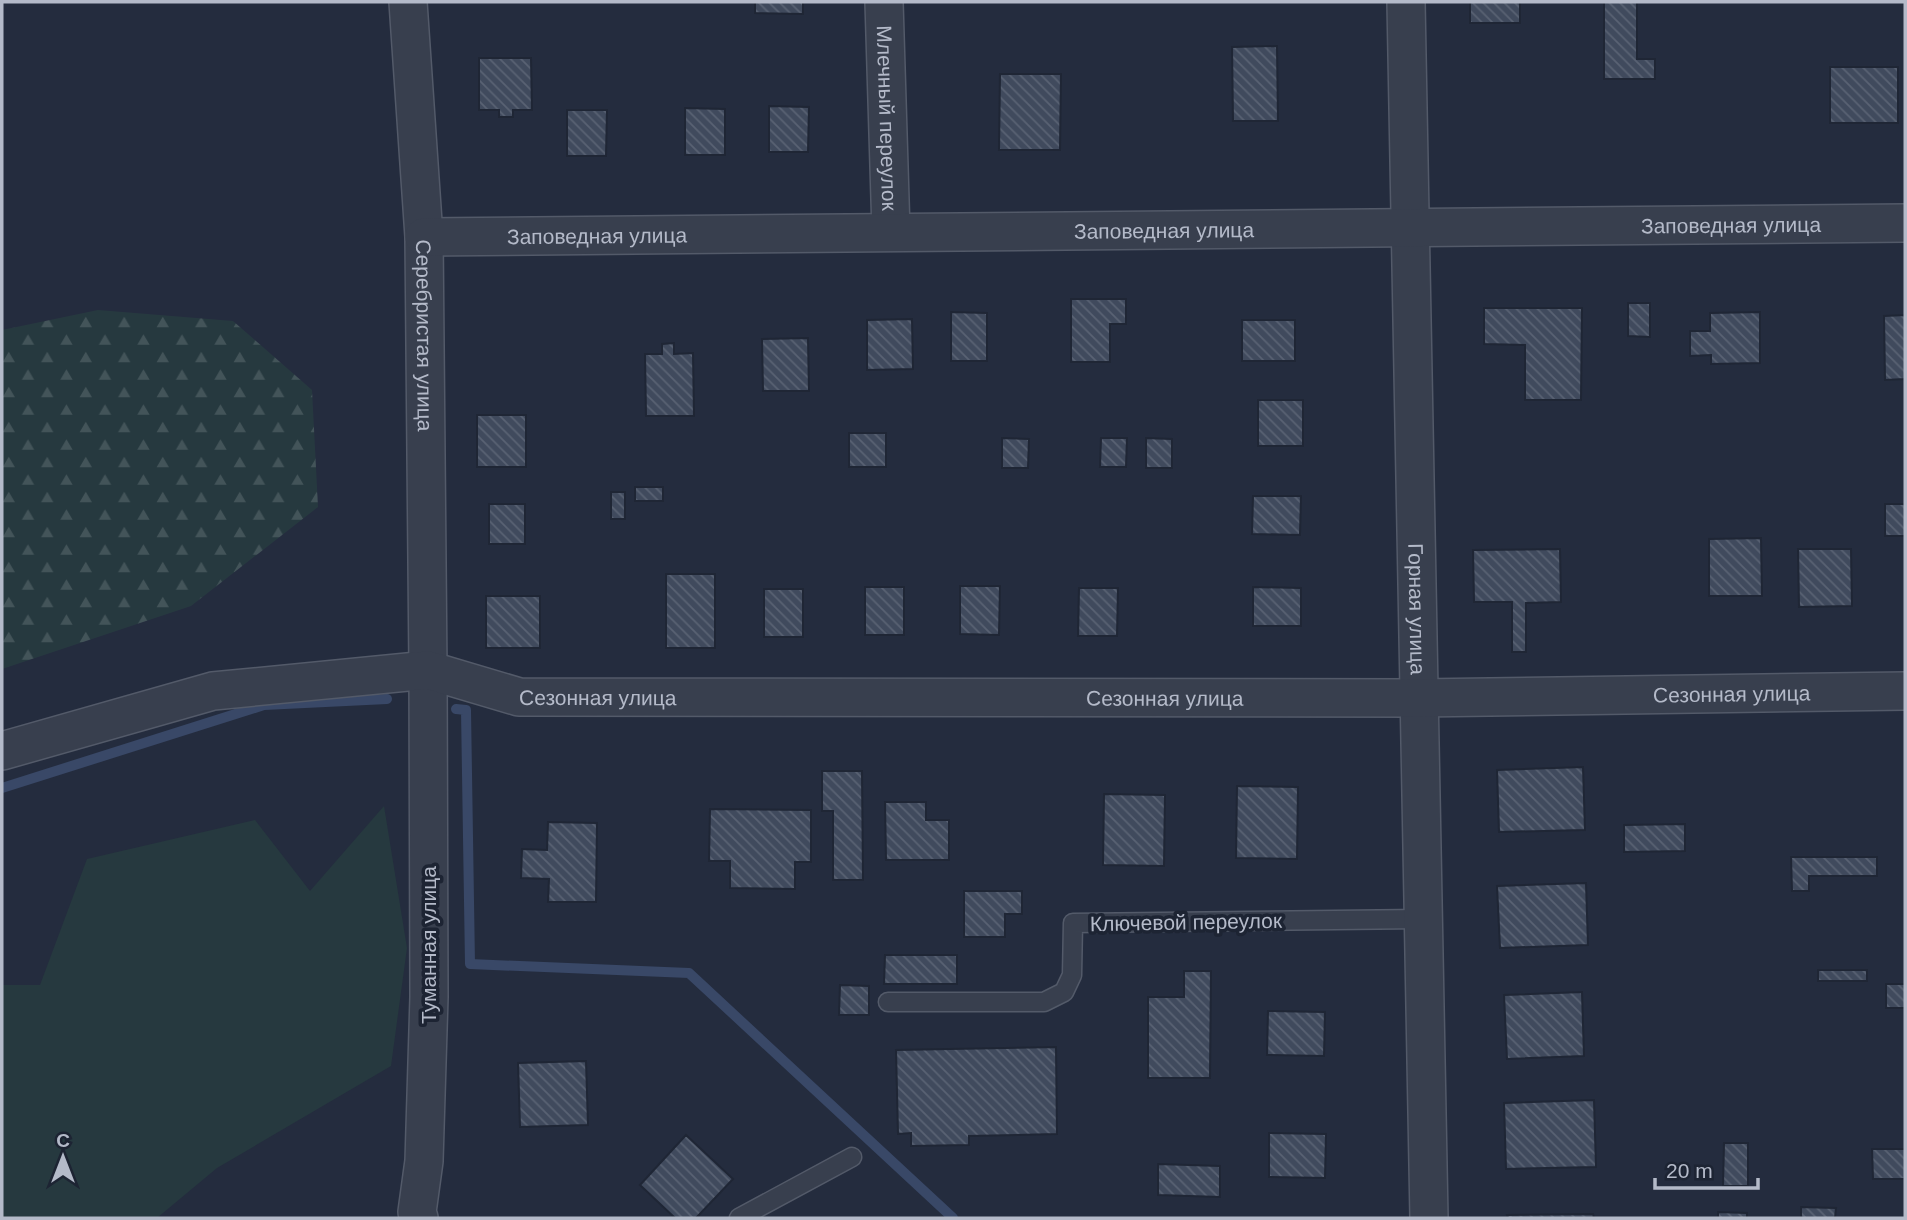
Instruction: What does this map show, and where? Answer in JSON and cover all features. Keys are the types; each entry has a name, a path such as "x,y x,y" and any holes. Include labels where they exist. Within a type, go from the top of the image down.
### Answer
{"street":[{"name":"Серебристая улица","path":"408,2 424,237 428,670"},
{"name":"Млечный переулок","path":"884,2 891,232"},
{"name":"Горная улица","path":"1406,2 1429,1218"},
{"name":"Заповедная улица","path":"424,237 1905,223"},
{"name":"Сезонная улица","path":"428,670 519,697 1418,698 1905,691"},
{"path":"2,751 213,691 428,670"},
{"name":"Туманная улица","path":"419,1218 417,1212 424,1161 429,997 428,670"}],"lane":[{"name":"Ключевой переулок","path":"888,1002 1044,1002 1064,992 1072,975 1073,923 1422,919"},
{"path":"739,1218 852,1157"}],"green space":[{"path":"98,310 233,321 312,390 318,507 191,606 2,669 2,330"},
{"path":"384,806 407,948 391,1066 217,1168 157,1218 2,1218 2,985 40,985 87,859 255,820 310,891"}],"building":[{"path":"755,2 803,2 803,14 755,13"},
{"path":"1470,2 1520,2 1520,23 1470,23"},
{"path":"1604,2 1637,2 1637,59 1655,59 1655,79 1604,79"},
{"path":"1277,46 1278,121 1233,121 1232,47"},
{"path":"479,58 531,58 532,110 513,110 513,117 499,117 499,110 479,110"},
{"path":"1830,67 1898,67 1898,123 1830,123"},
{"path":"1000,74 1061,74 1060,150 999,150"},
{"path":"769,106 809,107 808,152 769,152"},
{"path":"685,108 725,109 725,155 685,155"},
{"path":"567,110 607,110 606,156 567,156"},
{"path":"1071,299 1126,299 1126,324 1110,324 1110,362 1071,362"},
{"path":"1628,303 1650,303 1650,337 1628,336"},
{"path":"1484,308 1582,308 1581,400 1525,400 1525,345 1484,344"},
{"path":"951,312 987,313 987,361 951,361"},
{"path":"1760,312 1760,363 1711,364 1711,355 1690,356 1690,331 1710,331 1710,313"},
{"path":"1905,315 1905,379 1885,380 1884,316"},
{"path":"912,319 913,369 867,370 867,320"},
{"path":"1242,320 1295,320 1295,361 1242,361"},
{"path":"808,338 809,391 763,391 762,339"},
{"path":"674,343 674,354 693,353 694,416 646,416 645,354 662,354 662,344"},
{"path":"1258,400 1303,400 1303,446 1258,446"},
{"path":"477,415 526,415 526,467 477,467"},
{"path":"849,433 886,433 886,467 849,467"},
{"path":"1002,438 1029,439 1028,468 1002,468"},
{"path":"1101,438 1127,438 1126,467 1100,467"},
{"path":"1146,438 1172,439 1172,468 1146,468"},
{"path":"635,487 663,487 663,501 635,501"},
{"path":"611,492 625,492 625,519 611,519"},
{"path":"1253,496 1301,496 1300,535 1252,534"},
{"path":"489,504 525,504 525,544 489,544"},
{"path":"1885,504 1905,504 1905,536 1885,536"},
{"path":"1761,538 1762,596 1709,596 1709,539"},
{"path":"1560,549 1561,602 1526,603 1526,652 1512,652 1512,602 1474,602 1473,550"},
{"path":"1798,549 1851,549 1852,606 1799,607"},
{"path":"666,574 715,574 715,648 666,648"},
{"path":"960,586 1000,586 999,635 960,634"},
{"path":"865,587 904,587 904,635 865,635"},
{"path":"1253,587 1301,588 1301,626 1253,626"},
{"path":"1079,588 1118,588 1117,636 1078,636"},
{"path":"764,589 803,589 803,637 764,637"},
{"path":"486,596 540,596 540,648 486,648"},
{"path":"1583,767 1585,830 1499,832 1497,770"},
{"path":"822,771 862,771 863,880 833,880 833,811 822,811"},
{"path":"1237,786 1298,787 1297,859 1236,858"},
{"path":"1104,794 1165,795 1164,866 1103,865"},
{"path":"885,802 926,802 926,820 949,820 949,860 886,860"},
{"path":"710,809 811,810 811,862 795,862 795,889 730,888 730,861 709,861"},
{"path":"548,822 597,823 596,902 548,902 549,879 521,878 522,849 547,850"},
{"path":"1685,824 1685,851 1624,852 1624,825"},
{"path":"1791,857 1877,857 1877,876 1809,876 1809,891 1792,891"},
{"path":"1586,883 1588,945 1500,948 1497,886"},
{"path":"964,891 1022,891 1022,914 1005,914 1005,937 964,937"},
{"path":"885,955 957,955 957,984 884,984"},
{"path":"1818,970 1867,970 1867,981 1818,981"},
{"path":"1184,971 1211,971 1210,1078 1148,1078 1148,997 1184,997"},
{"path":"1886,984 1905,984 1905,1008 1886,1008"},
{"path":"840,985 869,986 869,1015 839,1015"},
{"path":"1582,992 1584,1056 1507,1059 1504,995"},
{"path":"1268,1011 1325,1012 1324,1056 1267,1055"},
{"path":"1056,1047 1057,1134 969,1136 969,1145 911,1146 911,1133 898,1134 896,1050"},
{"path":"586,1061 588,1125 520,1127 518,1063"},
{"path":"1594,1100 1596,1167 1506,1169 1504,1103"},
{"path":"1269,1133 1326,1134 1325,1178 1269,1177"},
{"path":"686,1135 733,1179 696,1218 675,1218 640,1185"},
{"path":"1724,1143 1748,1143 1748,1186 1723,1186"},
{"path":"1872,1149 1905,1149 1905,1179 1873,1179"},
{"path":"1158,1164 1220,1166 1220,1197 1158,1195"},
{"path":"1801,1207 1836,1208 1835,1218 1801,1218"},
{"path":"1718,1212 1747,1213 1747,1218 1718,1218"},
{"path":"1593,1214 1594,1218 1508,1218 1507,1215"}],"waterway":[{"path":"2,788 264,705 387,699"},
{"path":"456,709 466,710 470,964 689,973 953,1218"}]}
